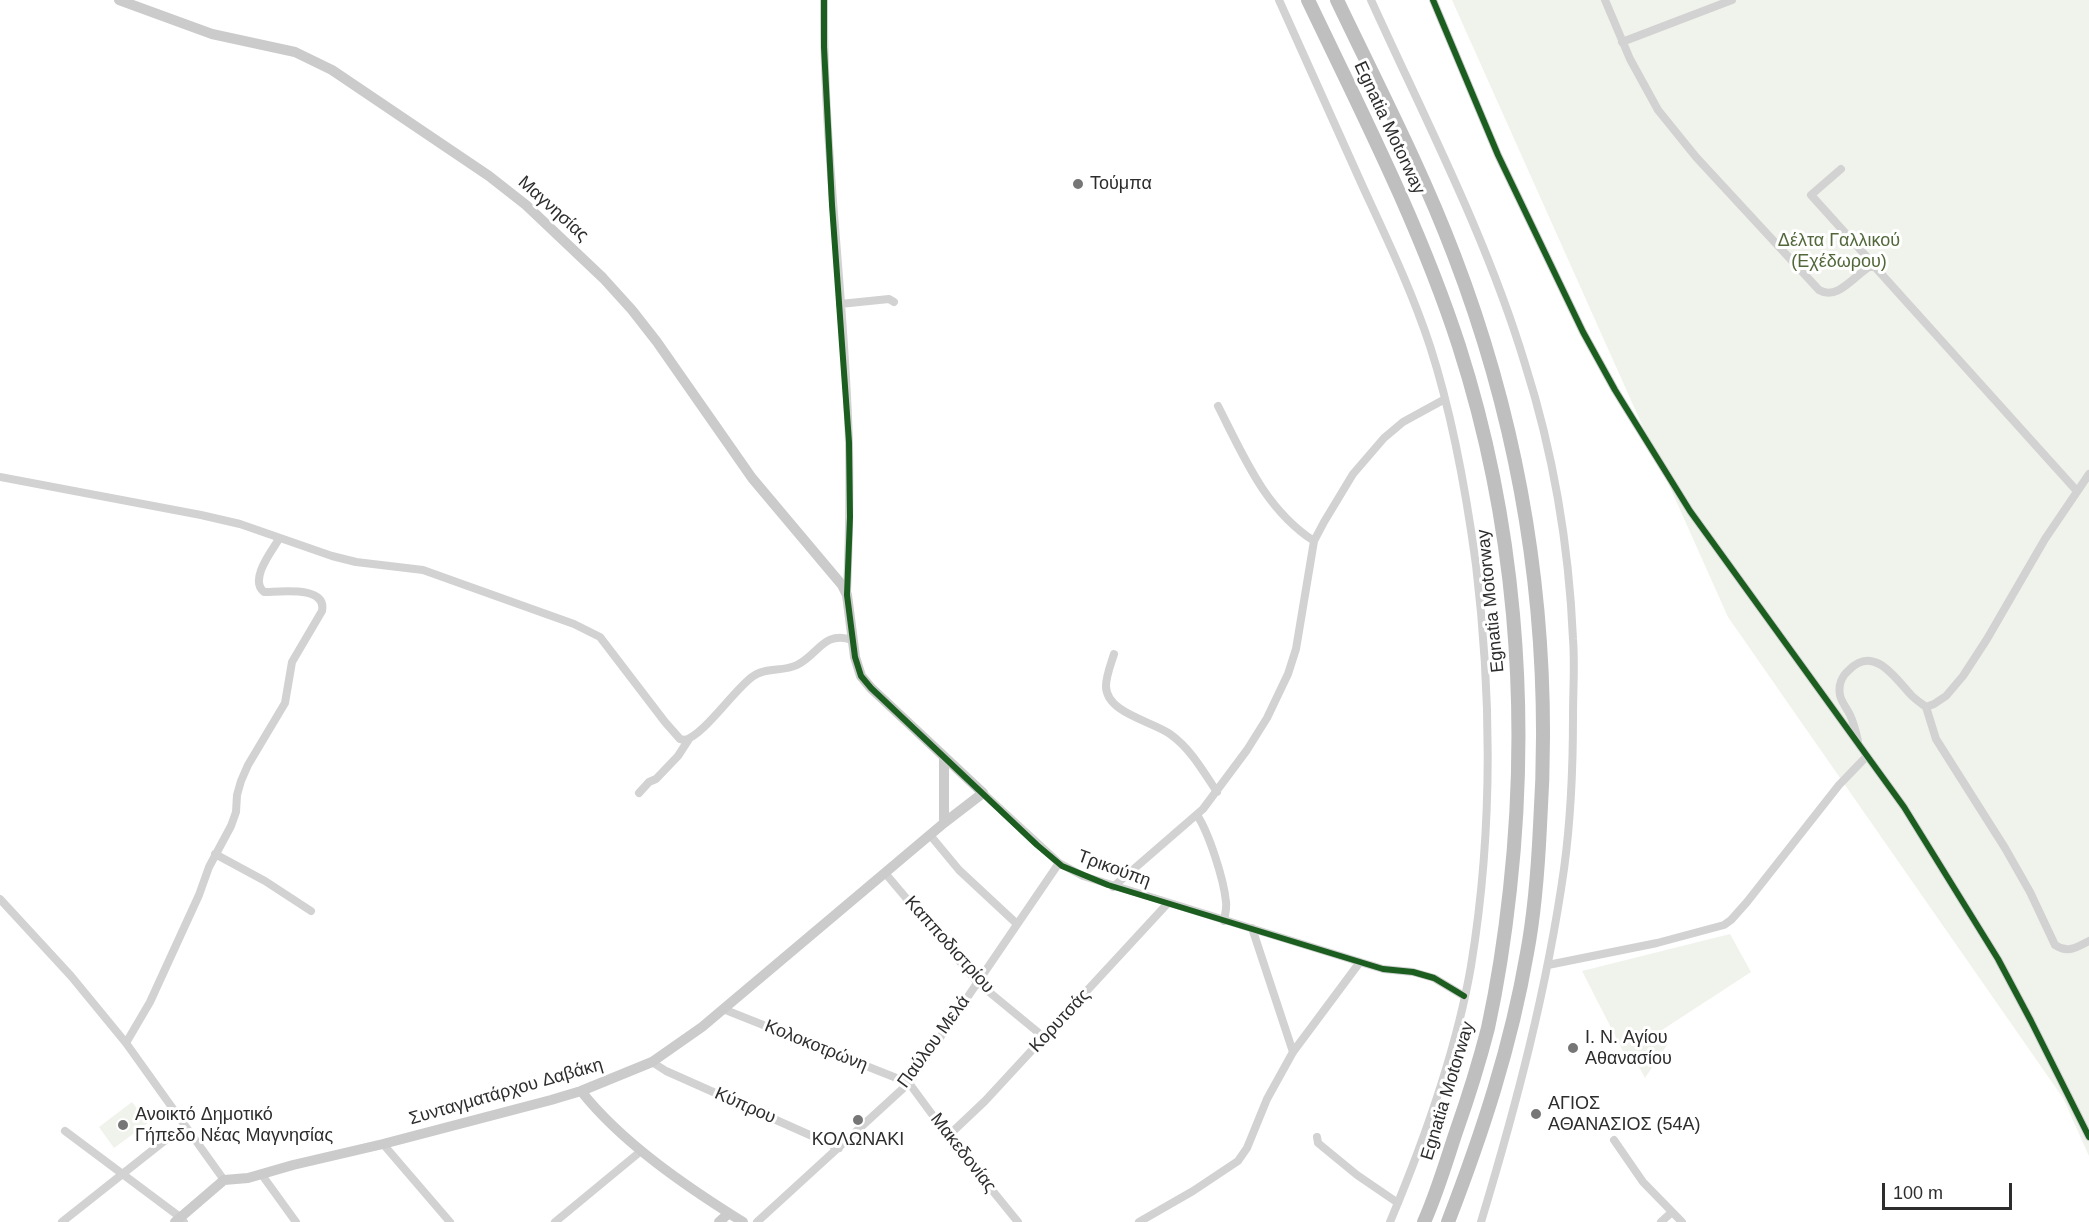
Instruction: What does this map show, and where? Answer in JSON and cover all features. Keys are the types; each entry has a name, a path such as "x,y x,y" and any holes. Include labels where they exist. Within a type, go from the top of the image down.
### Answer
{"highway":[{"name":"Egnatia Motorway","path":"1308,0 1407,210 1450,319 1488,452 1506,548 1514,620 1518,776 1513,862 1504,944 1488,1028 1449,1155 1424,1222"},
{"name":"Egnatia Motorway","path":"1337,0 1454,254 1485,346 1512,443 1522,492 1540,618 1544,777 1538,871 1527,951 1510,1038 1490,1108 1448,1222"}],"street":[{"name":"Μαγνησίας","path":"119,0 212,34 295,52 332,70 489,176 526,205 603,278 632,310 752,478 833,574 847,595"},
{"path":"824,0 824,47 849,442 850,517 847,595"},
{"path":"1279,0 1409,291 1430,346 1461,464 1480,601 1485,656 1489,759 1481,891 1470,969 1447,1066 1424,1138 1390,1222"},
{"path":"1371,0 1482,243 1502,294 1526,364 1550,463 1566,552 1574,641 1573,776 1565,866 1548,965 1531,1044 1481,1222"},
{"path":"1433,0 1466,83 1503,166 1583,332 1615,390 1690,511 1904,807 1998,959 2089,1137"},
{"path":"1605,0 1623,42 1658,110 1677,134 1819,290 1826,294 1833,293 1872,266"},
{"path":"1623,42 1732,0"},
{"path":"1841,169 1811,195 1866,256 1872,266 1880,271 2076,490"},
{"path":"840,304 889,299 894,302"},
{"path":"1113,887 1197,815 1217,792 1268,718 1288,674 1298,638 1314,541 1353,474 1384,438 1403,422 1445,399"},
{"path":"1218,406 1248,464 1277,510 1299,531 1314,541"},
{"path":"1926,707 1946,696 1963,676 2045,539 2089,474"},
{"path":"0,477 240,524 279,539 357,562 423,570 593,633 600,637 665,722 680,738 690,739"},
{"path":"126,1043 150,1002 199,895 215,854 236,812 237,795 248,765 285,703 292,662 323,606 321,598 310,593 260,590 261,567 279,539"},
{"name":"Τρικούπη","path":"847,595 857,666 871,688 1059,863 1083,876 1113,887 1383,969 1413,972 1434,978 1464,996"},
{"path":"639,793 649,782 656,779 678,756 690,739 757,674 786,669 798,664 836,637 852,640"},
{"path":"1114,654 1105,685 1112,700 1126,713 1159,727 1182,744 1193,755 1217,792"},
{"path":"1860,747 1854,725 1840,697 1839,688 1843,676 1851,667 1862,662 1880,663 1889,669 1911,695 1926,707 1936,739 2010,856 2055,945 2061,950 2068,951 2089,941"},
{"path":"1548,965 1657,943 1724,925 1747,902 1839,784 1866,757"},
{"path":"944,758 944,823"},
{"name":"Συνταγματάρχου Δαβάκη","path":"224,1180 262,1175 581,1091 652,1062 694,1033 944,823 983,793"},
{"path":"1197,815 1209,843 1225,894 1227,907 1224,921"},
{"path":"930,835 959,870 1017,924"},
{"path":"215,854 265,881 312,911"},
{"name":"Παύλου Μελά","path":"756,1222 909,1083 1059,863"},
{"name":"Καπποδιστρίου","path":"885,873 977,981 1045,1038"},
{"path":"0,900 71,976 126,1043 224,1180 180,1220 65,1131"},
{"name":"Κορυτσάς","path":"948,1136 1045,1038 1168,903"},
{"path":"1252,928 1293,1052"},
{"path":"1139,1222 1238,1161 1247,1148 1267,1100 1293,1052 1360,962"},
{"name":"Κολοκοτρώνη","path":"723,1009 909,1083"},
{"name":"Κύπρου","path":"652,1062 666,1071 839,1148"},
{"name":"Μακεδονίας","path":"909,1083 948,1136 1018,1222"},
{"path":"581,1091 609,1123 641,1151 743,1222"},
{"path":"62,1222 173,1134"},
{"path":"1317,1137 1318,1143 1398,1203"},
{"path":"1614,1140 1644,1182 1682,1222"},
{"path":"383,1144 450,1222"},
{"path":"557,1222 641,1151"},
{"path":"262,1175 292,1221"},
{"path":"1661,1222 1672,1212"},
{"path":"719,1222 729,1213"}],"green space":[{"name":"Δέλτα Γαλλικού (Εχέδωρου)","path":"1452,0 2089,0 2089,1156 2063,1098 1728,617"},
{"path":"1730,934 1751,972 1662,1030 1669,1042 1645,1078 1633,1056 1627,1059 1582,971"},
{"name":"Ανοικτό Δημοτικό Γήπεδο Νέας Μαγνησίας","path":"132,1102 148,1123 114,1148 99,1127"}],"cycle path":[{"path":"824,0 824,47 832,205 849,442 850,517 847,595 855,657 861,676 1037,845 1062,866 1108,885 1383,969 1413,972 1434,978 1464,996"},
{"path":"1433,0 1498,155 1583,332 1615,390 1690,511 1904,807 1998,959 2089,1137"}],"place":[{"name":"Τούμπα","path":"1078,184"},
{"name":"Ι. Ν. Αγίου Αθανασίου","path":"1573,1048"},
{"name":"ΑΓΙΟΣ ΑΘΑΝΑΣΙΟΣ (54Α)","path":"1536,1114"},
{"name":"ΚΟΛΩΝΑΚΙ","path":"858,1120"},
{"name":"Ανοικτό Δημοτικό Γήπεδο Νέας Μαγνησίας","path":"123,1125"}]}
